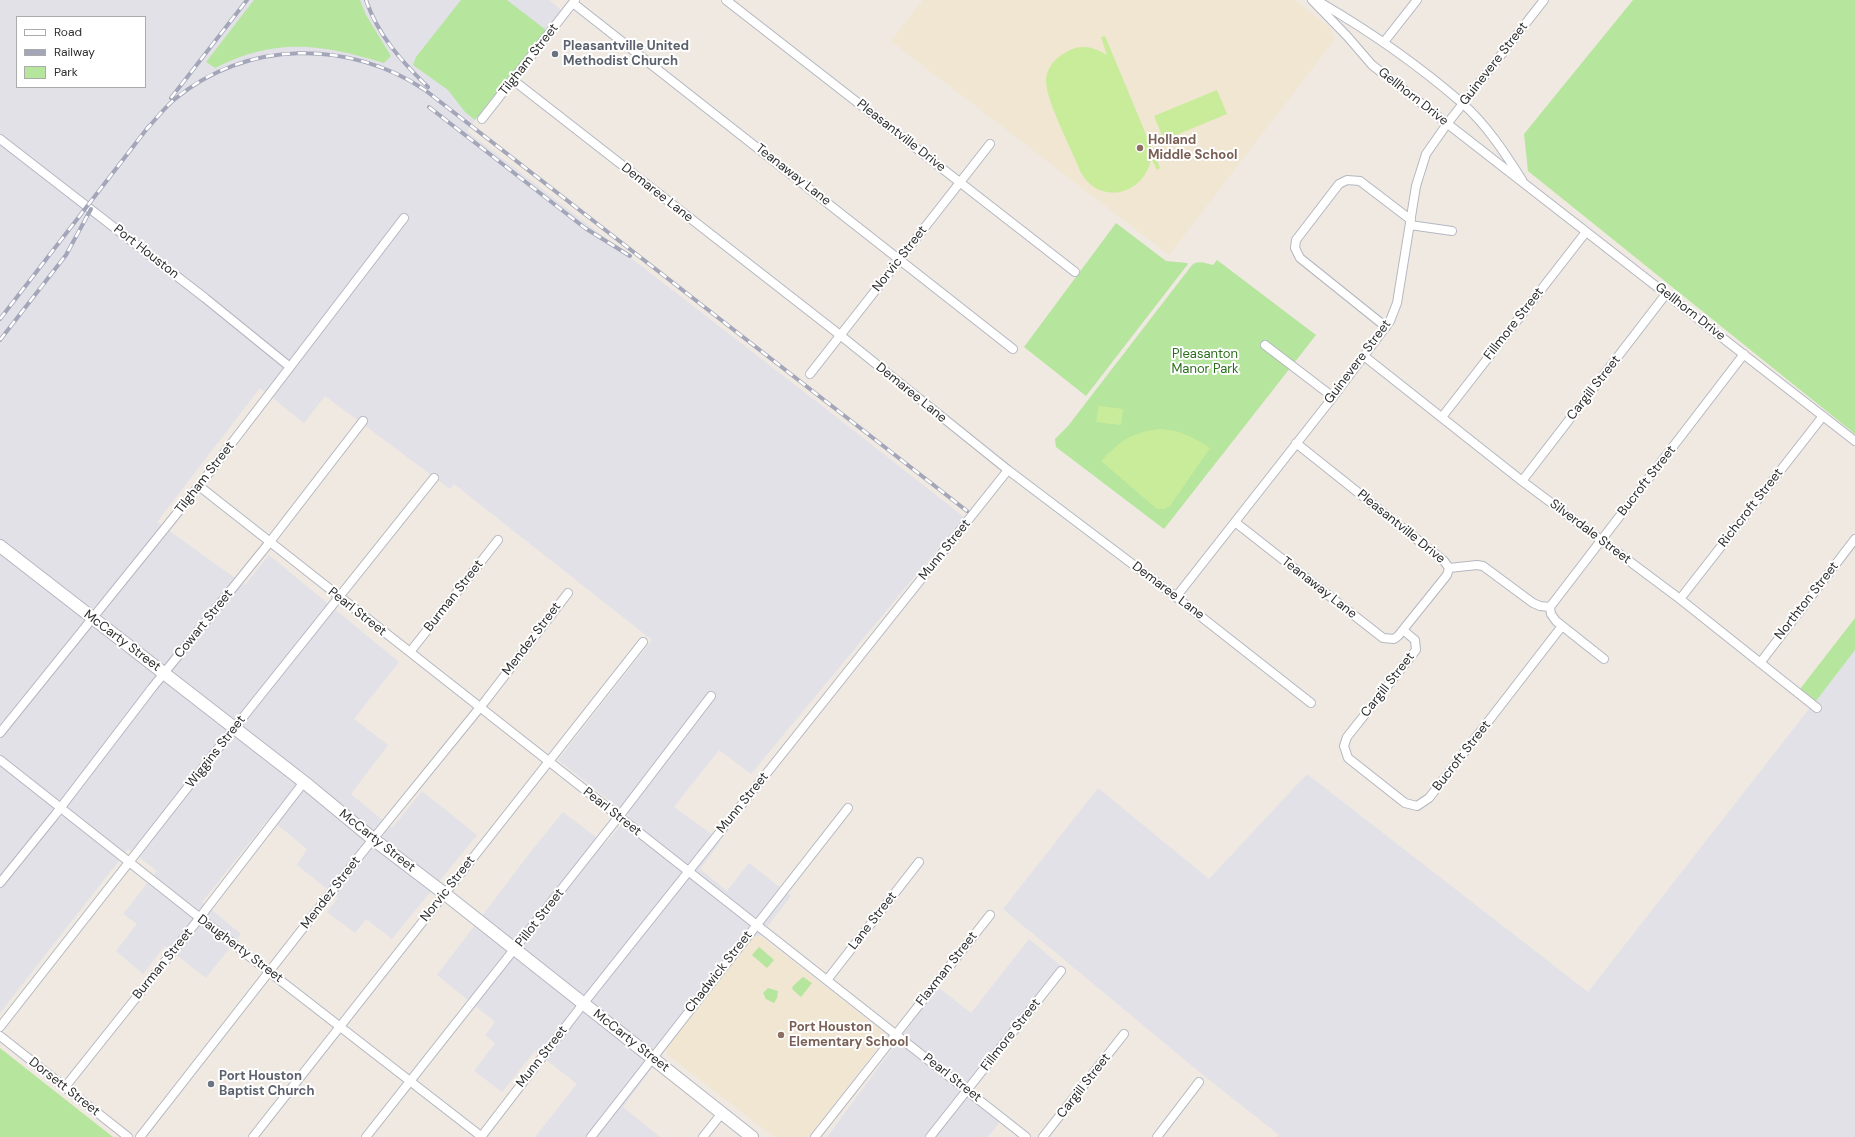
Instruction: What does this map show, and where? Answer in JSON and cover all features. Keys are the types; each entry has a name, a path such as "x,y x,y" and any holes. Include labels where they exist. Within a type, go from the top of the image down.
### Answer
{"main road":[{"name":"McCarty Street","path":"0,546 304,782 373,839 445,894 752,1137"}],"street":[{"name":"Pleasantville Drive","path":"726,0 1076,272"},
{"name":"Gellhorn Drive","path":"1312,0 1347,36 1372,65 1855,441"},
{"name":"Gellhorn Drive","path":"1316,0 1384,42 1462,104 1493,138 1524,184"},
{"path":"1384,42 1417,0"},
{"name":"Guinevere Street","path":"1176,597 1386,327 1398,303 1410,222 1421,164 1432,143 1544,0"},
{"name":"Tilgham Street","path":"482,119 574,2"},
{"name":"Teanaway Lane","path":"574,2 1014,349"},
{"name":"Demaree Lane","path":"513,80 840,335 1008,470 1176,597 1312,703"},
{"name":"Port Houston","path":"0,140 205,298 290,367"},
{"name":"Norvic Street","path":"810,374 990,144"},
{"path":"1386,327 1300,258 1295,244 1297,236 1339,184 1350,180 1360,181 1410,222 1452,231"},
{"name":"Tilgham Street","path":"0,733 199,486 404,218"},
{"name":"Fillmore Street","path":"1442,417 1586,232"},
{"name":"Cargill Street","path":"1522,481 1666,294"},
{"path":"1266,345 1333,397"},
{"name":"Bucroft Street","path":"1550,607 1744,354"},
{"name":"Silverdale Street","path":"1364,356 1522,481 1680,600 1817,708"},
{"name":"Richcroft Street","path":"1680,600 1823,416"},
{"name":"Cowart Street","path":"0,883 61,808 164,673 269,543 363,421"},
{"name":"Pleasantville Drive","path":"1296,443 1444,561 1449,568 1477,565 1483,566 1533,603 1540,606 1550,607"},
{"name":"Munn Street","path":"481,1137 583,1004 1008,470"},
{"name":"Wiggins Street","path":"0,1027 234,728 434,478"},
{"name":"Pearl Street","path":"199,486 269,543 410,652 618,818 689,871 1026,1137"},
{"name":"Teanaway Lane","path":"1235,522 1383,638 1394,639 1403,630"},
{"name":"Northton Street","path":"1760,663 1855,539"},
{"name":"Burman Street","path":"410,652 498,540"},
{"path":"1403,630 1447,575 1449,568"},
{"name":"Mendez Street","path":"140,1137 568,593"},
{"path":"1550,607 1551,614 1562,626 1604,659"},
{"name":"Bucroft Street","path":"1344,746 1348,758 1405,803 1417,806 1429,798 1562,626"},
{"name":"Cargill Street","path":"1344,746 1347,737 1416,650 1415,640 1403,630"},
{"name":"Norvic Street","path":"253,1137 643,642"},
{"name":"Pillot Street","path":"366,1137 618,818 711,696"},
{"name":"Daugherty Street","path":"0,760 129,863 481,1137"},
{"name":"Burman Street","path":"65,1087 200,918 304,782"},
{"name":"Chadwick Street","path":"591,1137 848,808"},
{"name":"Lane Street","path":"827,980 919,862"},
{"name":"Flaxman Street","path":"815,1137 990,915"},
{"name":"Fillmore Street","path":"930,1137 1061,972"},
{"name":"Cargill Street","path":"1043,1137 1124,1034"},
{"name":"Dorsett Street","path":"0,1036 128,1137"},
{"path":"1157,1137 1199,1082"},
{"path":"704,1137 722,1113"}],"shaded area":[{"path":"0,0 549,0 561,10 467,131 964,517 751,774 719,750 674,807 721,841 700,869 727,891 749,863 791,896 760,936 752,938 623,1107 660,1137 535,1137 577,1084 535,1051 502,1092 474,1071 495,1043 485,1035 495,1022 437,975 529,854 563,812 605,844 629,816 558,760 652,640 454,484 450,489 325,396 304,423 260,388 157,522 245,585 269,555 399,662 354,719 388,745 351,794 392,828 422,791 477,835 392,939 366,919 355,933 327,912 338,898 297,865 307,849 269,818 202,902 241,934 206,978 165,946 143,974 116,951 137,924 123,914 157,871 128,849 0,1013"},
{"name":"Holland Middle School","path":"923,0 1294,0 1330,28 1335,39 1169,255 891,41"},
{"path":"1855,650 1855,1137 1277,1137 1279,1135 1203,1075 1003,909 1098,788 1209,879 1307,774 1588,992"},
{"name":"Port Houston Elementary School","path":"760,936 886,1034 886,1037 809,1137 774,1137 667,1054 667,1048 752,937"},
{"path":"1029,939 1066,970 967,1094 1001,1120 988,1137 827,1137 938,987 971,1013"}],"green space":[{"path":"254,0 360,0 366,15 391,56 384,63 340,51 299,47 258,51 237,58 215,68 206,62"},
{"path":"461,0 507,0 546,30 475,120 465,112 448,90 413,65 416,57"},
{"path":"1633,0 1855,0 1855,434 1528,171 1524,134"},
{"path":"1105,36 1160,168 1157,170 1151,158 1145,174 1134,186 1127,190 1111,193 1095,188 1080,171 1054,112 1046,79 1052,64 1061,55 1070,50 1086,47 1092,48 1107,55 1101,37"},
{"path":"1217,90 1227,114 1164,140 1154,116"},
{"path":"1116,223 1166,261 1188,264 1086,396 1024,347"},
{"name":"Pleasanton Manor Park","path":"1217,260 1316,335 1164,529 1056,447 1055,439 1068,426 1192,265 1199,262 1213,265"},
{"path":"1099,406 1123,409 1121,425 1096,422"},
{"path":"1160,429 1186,435 1210,448 1170,506 1164,509 1157,509 1101,461 1114,448 1134,435 1150,430"},
{"path":"1855,618 1855,650 1816,701 1800,689"},
{"path":"759,947 774,960 767,968 752,955"},
{"path":"803,977 812,983 801,997 792,989 793,986"},
{"path":"768,988 778,991 777,998 774,1003 766,999 763,993"},
{"path":"0,1048 113,1137 0,1137"}],"railway":[{"path":"171,98 247,0"},
{"path":"366,0 377,25 391,47 428,87"},
{"path":"146,130 163,110 175,99 203,80 233,66 265,57 298,53 331,55 364,62 395,73 425,90 967,511"},
{"path":"429,107 585,228 630,256"},
{"path":"0,319 149,126"},
{"path":"0,340 66,255 91,209"}],"place":[{"name":"Pleasantville United Methodist Church","path":"555,54"},
{"name":"Holland Middle School","path":"1140,148"},
{"name":"Port Houston Elementary School","path":"781,1035"},
{"name":"Port Houston Baptist Church","path":"211,1084"}]}
